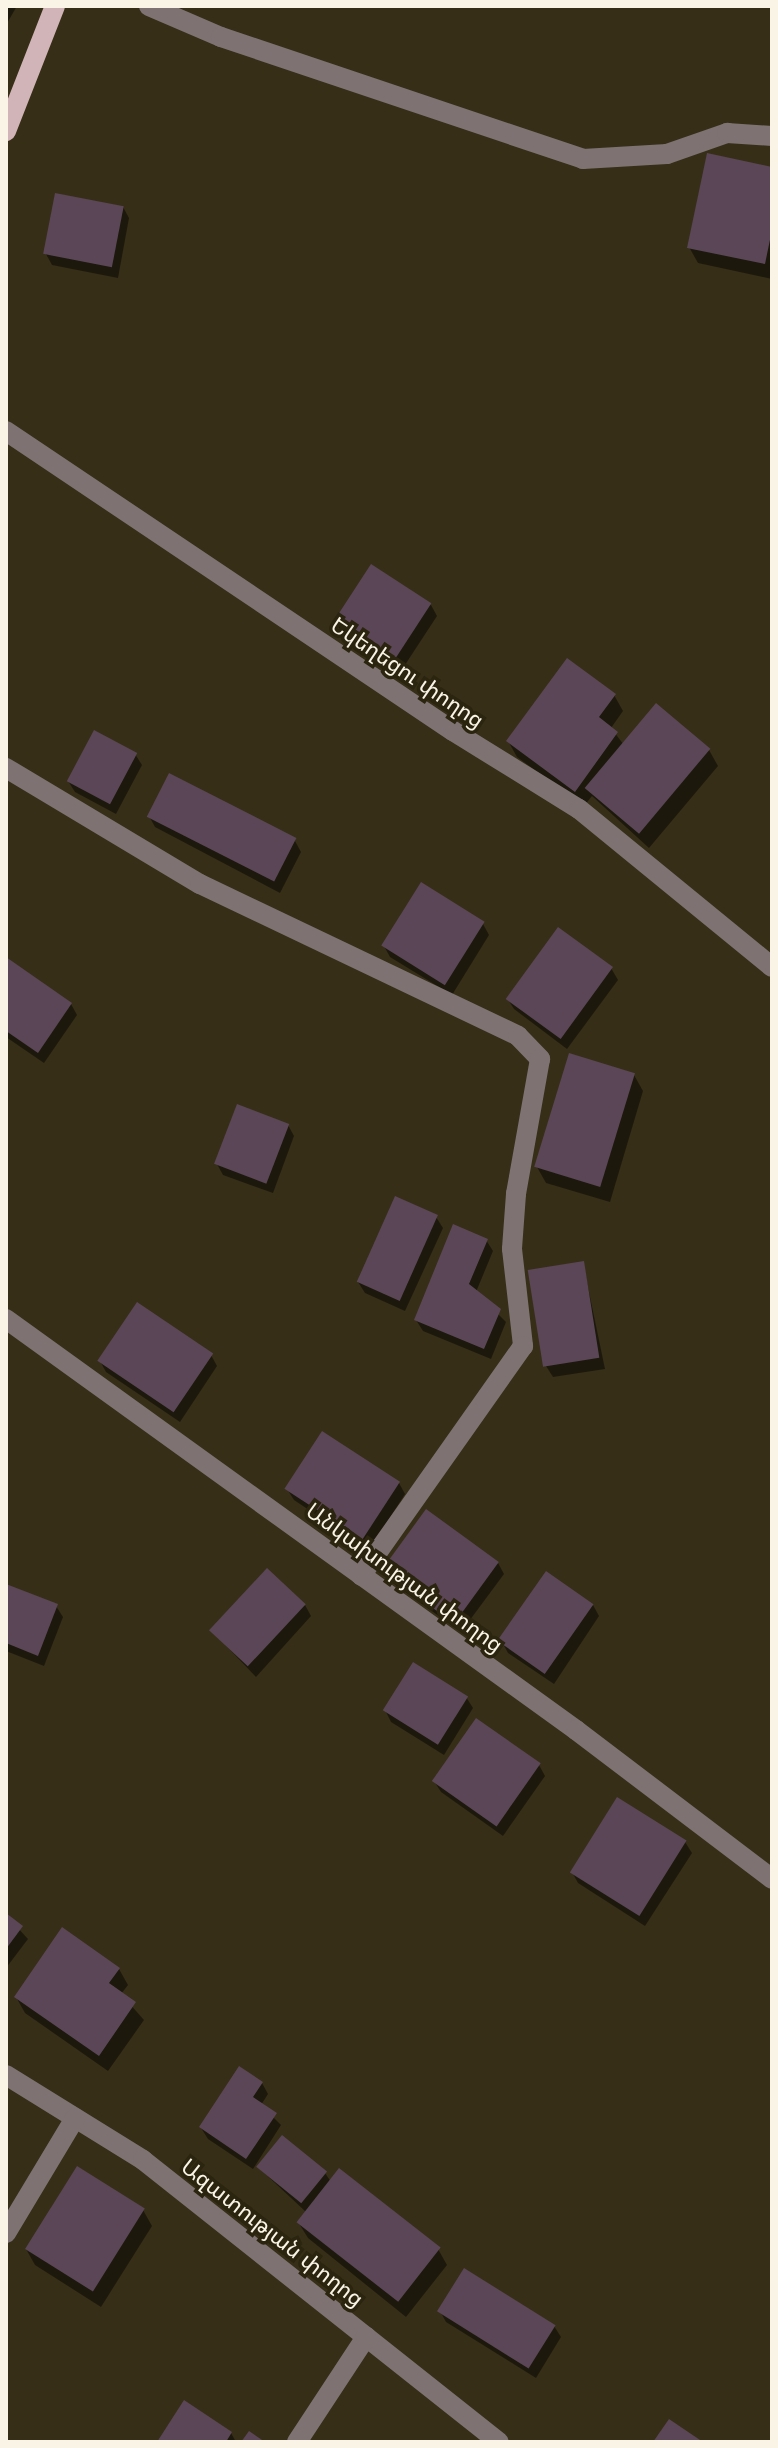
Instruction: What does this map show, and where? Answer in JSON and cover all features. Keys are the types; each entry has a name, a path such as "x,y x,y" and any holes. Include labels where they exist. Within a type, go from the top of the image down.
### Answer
{"main road":[{"path":"6,131 55,6"}],"street":[{"path":"149,6 221,37 583,159 667,154 727,133 772,136"},
{"name":"Եկեղեցու փողոց","path":"6,431 453,731 579,809 772,967"},
{"path":"6,768 200,884 518,1036 540,1059 516,1194 512,1249 523,1346 361,1576"},
{"name":"Անկախության փողոց","path":"6,1319 772,1879"},
{"name":"Ազատության փողոց","path":"6,2075 143,2160 499,2442"},
{"path":"6,2233 75,2118"},
{"path":"297,2442 366,2337"}],"building":[{"path":"707,153 772,167 772,230 765,264 687,248"},
{"path":"55,193 124,206 112,267 43,254"},
{"path":"371,564 431,603 394,661 333,622"},
{"path":"567,658 616,694 599,717 618,732 575,792 506,741"},
{"path":"656,703 710,749 639,834 585,788"},
{"path":"94,730 137,753 110,804 67,781"},
{"path":"169,773 296,838 274,882 147,817"},
{"path":"421,882 485,922 445,985 381,946"},
{"path":"558,927 613,967 561,1039 506,999"},
{"path":"6,957 72,1003 38,1053 6,1031"},
{"path":"569,1053 635,1073 600,1187 534,1167"},
{"path":"237,1104 289,1124 266,1184 214,1164"},
{"path":"395,1196 438,1215 400,1301 357,1282"},
{"path":"453,1224 488,1239 469,1284 501,1309 484,1349 414,1320"},
{"path":"584,1261 599,1358 543,1367 528,1270"},
{"path":"137,1302 213,1353 174,1412 97,1361"},
{"path":"322,1431 400,1482 362,1540 284,1489"},
{"path":"426,1509 499,1562 454,1623 381,1570"},
{"path":"267,1568 306,1604 248,1666 209,1630"},
{"path":"546,1571 594,1604 545,1674 497,1641"},
{"path":"6,1584 58,1604 38,1656 6,1643"},
{"path":"413,1662 468,1696 438,1745 383,1710"},
{"path":"476,1718 541,1763 497,1826 432,1781"},
{"path":"617,1797 687,1840 639,1916 570,1872"},
{"path":"6,1913 23,1926 6,1949"},
{"path":"62,1927 120,1968 109,1983 136,2002 99,2056 14,1997"},
{"path":"239,2066 263,2082 253,2097 277,2113 246,2159 199,2127"},
{"path":"282,2135 327,2172 301,2203 256,2167"},
{"path":"77,2166 145,2208 93,2292 25,2249"},
{"path":"339,2168 441,2247 398,2302 297,2222"},
{"path":"464,2268 556,2325 529,2368 437,2311"},
{"path":"184,2400 232,2432 226,2442 157,2442"},
{"path":"669,2419 703,2442 653,2442"},
{"path":"249,2431 265,2442 241,2442"}]}
